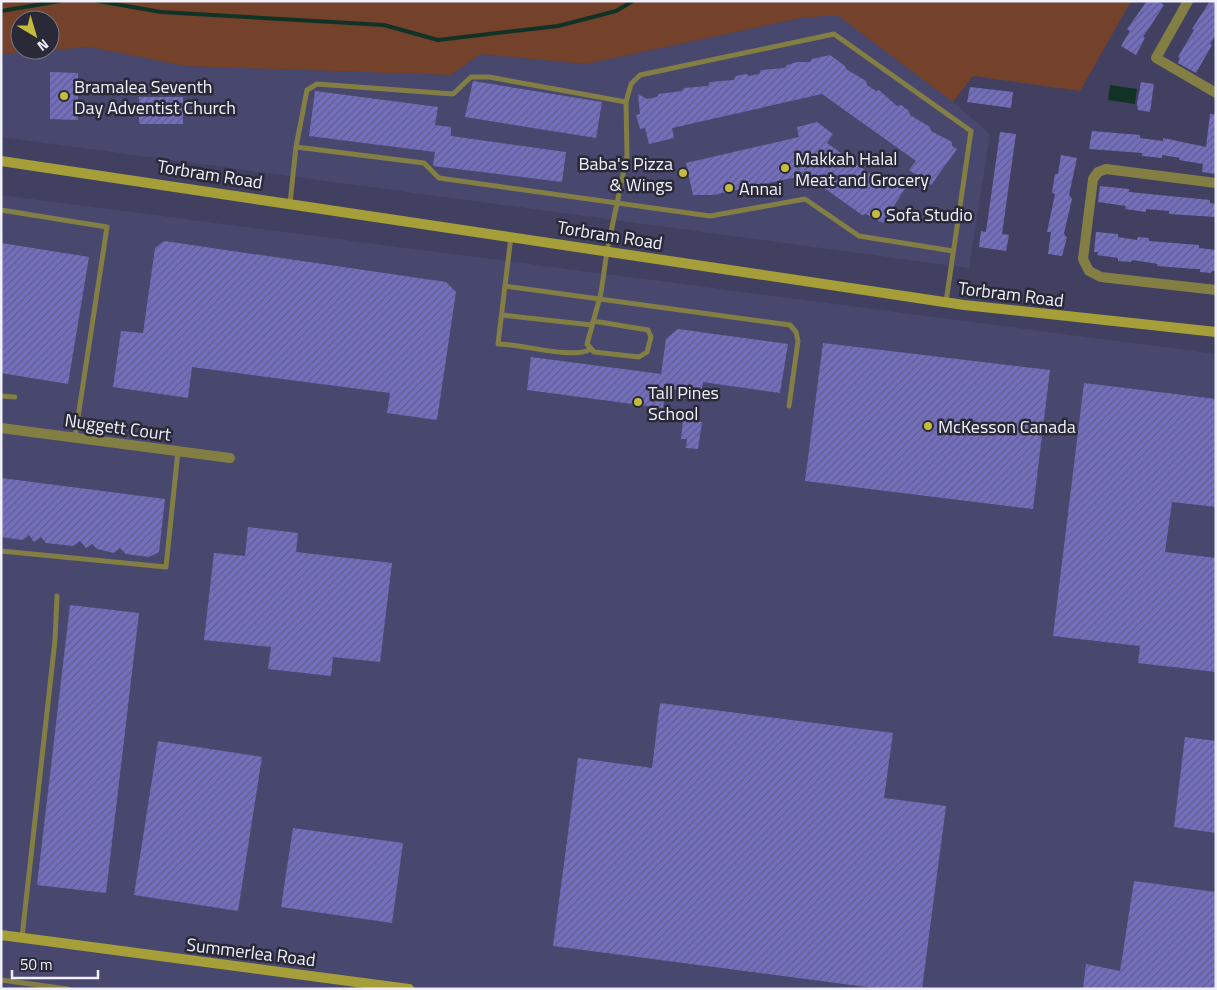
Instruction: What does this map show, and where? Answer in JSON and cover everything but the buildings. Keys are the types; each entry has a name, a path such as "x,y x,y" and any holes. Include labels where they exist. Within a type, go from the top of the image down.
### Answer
{"main road":[{"name":"Torbram Road","path":"1,161 946,302 1216,332"},
{"name":"Summerlea Road","path":"1,935 408,989"}],"street":[{"path":"1188,1 1156,58 1216,93"},
{"path":"1216,183 1106,168 1098,172 1093,179 1084,259 1089,271 1101,277 1216,290"},
{"name":"Nuggett Court","path":"1,428 230,458"}],"lane":[{"path":"589,350 587,344 600,298 607,251 627,156 626,102 631,84 640,75 834,34 971,131 946,302"},
{"path":"290,203 296,146 307,90 317,84 454,94 471,76 489,77 626,102"},
{"path":"296,146 424,163 439,178 710,216 804,198 859,236 953,251"},
{"path":"1,210 107,227 75,437"},
{"path":"502,315 640,327 648,330 651,337 647,352 639,358 589,350 578,354 511,344 498,344 511,236"},
{"path":"505,286 790,325 796,332 798,341 789,406"},
{"path":"1,396 15,397"},
{"path":"1,551 166,568 178,451"},
{"path":"22,937 55,640 57,596"},
{"path":"1,980 68,989"}],"shaded area":[{"path":"1,1 1131,1 1080,91 973,76 953,102 837,15 801,18 586,64 480,54 451,75 185,66 89,47 60,49 60,10 10,10 10,53 1,54"},
{"path":"837,14 953,102 990,134 969,268 1,137 1,54 10,53 10,60 60,60 60,49 89,47 185,66 451,75 480,54 586,64 801,18"},
{"path":"1110,85 1137,89 1135,104 1108,100"},
{"path":"1,195 1216,354 1216,989 1,989"}],"waterway":[{"path":"1,11 60,1"},
{"path":"98,1 161,12 384,25 438,40 558,26 616,11 633,1"}],"place":[{"name":"Bramalea Seventh Day Adventist Church","path":"64,96"},
{"name":"Makkah Halal Meat and Grocery","path":"785,168"},
{"name":"Baba's Pizza & Wings","path":"683,173"},
{"name":"Annai","path":"729,188"},
{"name":"Sofa Studio","path":"876,214"},
{"name":"Tall Pines School","path":"638,402"},
{"name":"McKesson Canada","path":"928,426"}]}
